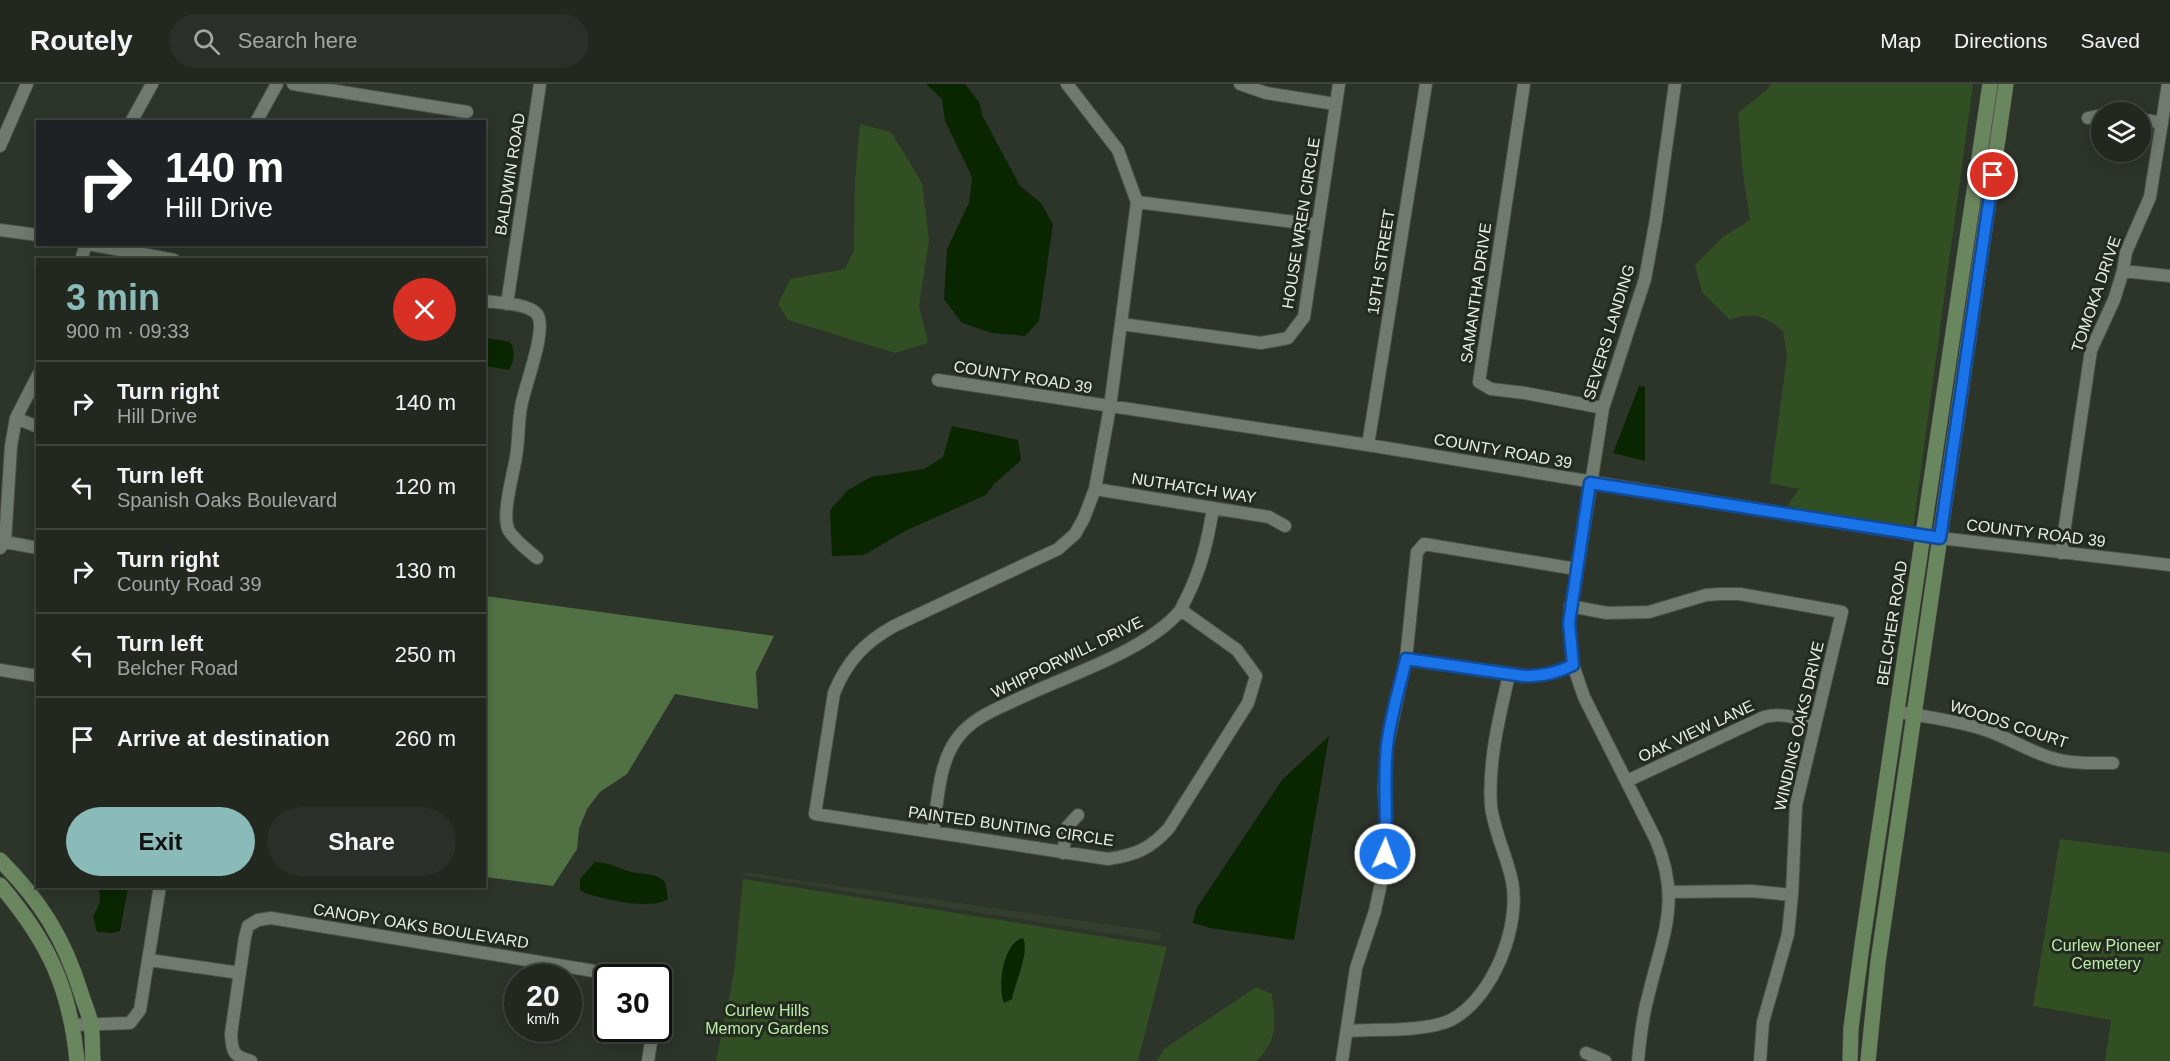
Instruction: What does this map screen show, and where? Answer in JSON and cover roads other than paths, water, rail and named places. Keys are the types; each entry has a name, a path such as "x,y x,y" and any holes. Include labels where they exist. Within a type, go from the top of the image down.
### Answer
{"main road":[{"name":"BELCHER ROAD","path":"1850,1061 1851,1028 1862,945 1990,84"},
{"path":"1868,1061 1878,962 2006,84"},
{"path":"0,860 32,895 50,921 77,979 90,1024 93,1061"},
{"path":"0,885 18,906 50,956 61,981 73,1025 77,1061"}],"street":[{"path":"0,146 27,84"},
{"path":"132,120 152,84"},
{"path":"257,120 277,84"},
{"path":"292,84 467,112"},
{"name":"BALDWIN ROAD","path":"507,304 540,84"},
{"path":"1066,84 1118,150 1137,202 1110,407 1095,489"},
{"path":"1240,84 1266,93 1335,104"},
{"name":"HOUSE WREN CIRCLE","path":"1121,324 1261,343 1288,338 1304,317 1339,84"},
{"name":"19TH STREET","path":"1368,446 1426,84"},
{"name":"SAMANTHA DRIVE","path":"1524,84 1479,382 1491,389 1603,408"},
{"name":"SEVERS LANDING","path":"1638,1061 1647,998 1668,922 1670,892 1663,857 1584,697 1573,665 1569,623 1603,408 1645,279 1675,84"},
{"name":"TOMOKA DRIVE","path":"2061,553 2091,350 2114,300 2126,252 2150,197 2168,84"},
{"path":"2151,121 2162,123"},
{"path":"1137,202 1318,225"},
{"path":"0,230 36,235"},
{"path":"98,246 163,258"},
{"path":"2123,270 2170,276"},
{"path":"486,301 515,304 533,311 538,316 540,327 532,371 526,382 521,407 506,517 509,531 537,558"},
{"path":"36,379 16,418 11,446 2,545 36,548"},
{"name":"COUNTY ROAD 39","path":"938,380 1368,446 1923,536 2170,566"},
{"path":"16,418 36,426"},
{"name":"NUTHATCH WAY","path":"1095,489 1269,517 1285,526"},
{"name":"PAINTED BUNTING CIRCLE","path":"1095,489 1075,534 1058,549 894,626 855,655 834,693 815,814 1108,859 1129,856 1155,843 1169,828 1248,703 1256,676 1237,650 1181,610"},
{"name":"WHIPPORWILL DRIVE","path":"933,832 946,759 959,735 983,716 1135,646 1163,627 1181,610 1203,559 1213,508"},
{"path":"1342,1061 1356,968 1375,911 1383,874 1387,746 1406,659 1417,552 1424,544 1576,569"},
{"name":"WINDING OAKS DRIVE","path":"1570,606 1607,613 1649,612 1706,595 1740,594 1842,612 1796,804 1788,934 1763,1022 1760,1061"},
{"path":"1406,659 1509,675 1542,676 1556,673 1573,665"},
{"path":"0,670 36,676"},
{"path":"1347,1031 1418,1028 1450,1020 1468,1008 1483,993 1498,963 1507,938 1513,909 1512,882 1492,809 1492,756 1509,675"},
{"name":"WOODS COURT","path":"1897,712 1979,728 2009,738 2053,759 2081,763 2112,763"},
{"name":"OAK VIEW LANE","path":"1627,781 1773,714 1814,723"},
{"path":"1063,853 1067,827 1078,815"},
{"path":"73,1025 130,1023 140,1011 160,888"},
{"path":"1670,892 1751,891 1792,896"},
{"name":"CANOPY OAKS BOULEVARD","path":"251,1061 238,1058 232,1050 231,1034 248,926 258,920 271,918 594,971"},
{"path":"149,960 240,973"},
{"path":"648,1061 651,1042"},
{"path":"1586,1053 1605,1061"}],"park label":[{"name":"Curlew Pioneer Cemetery","path":"2106,954"},
{"name":"Curlew Hills Memory Gardens","path":"767,1019"}]}
